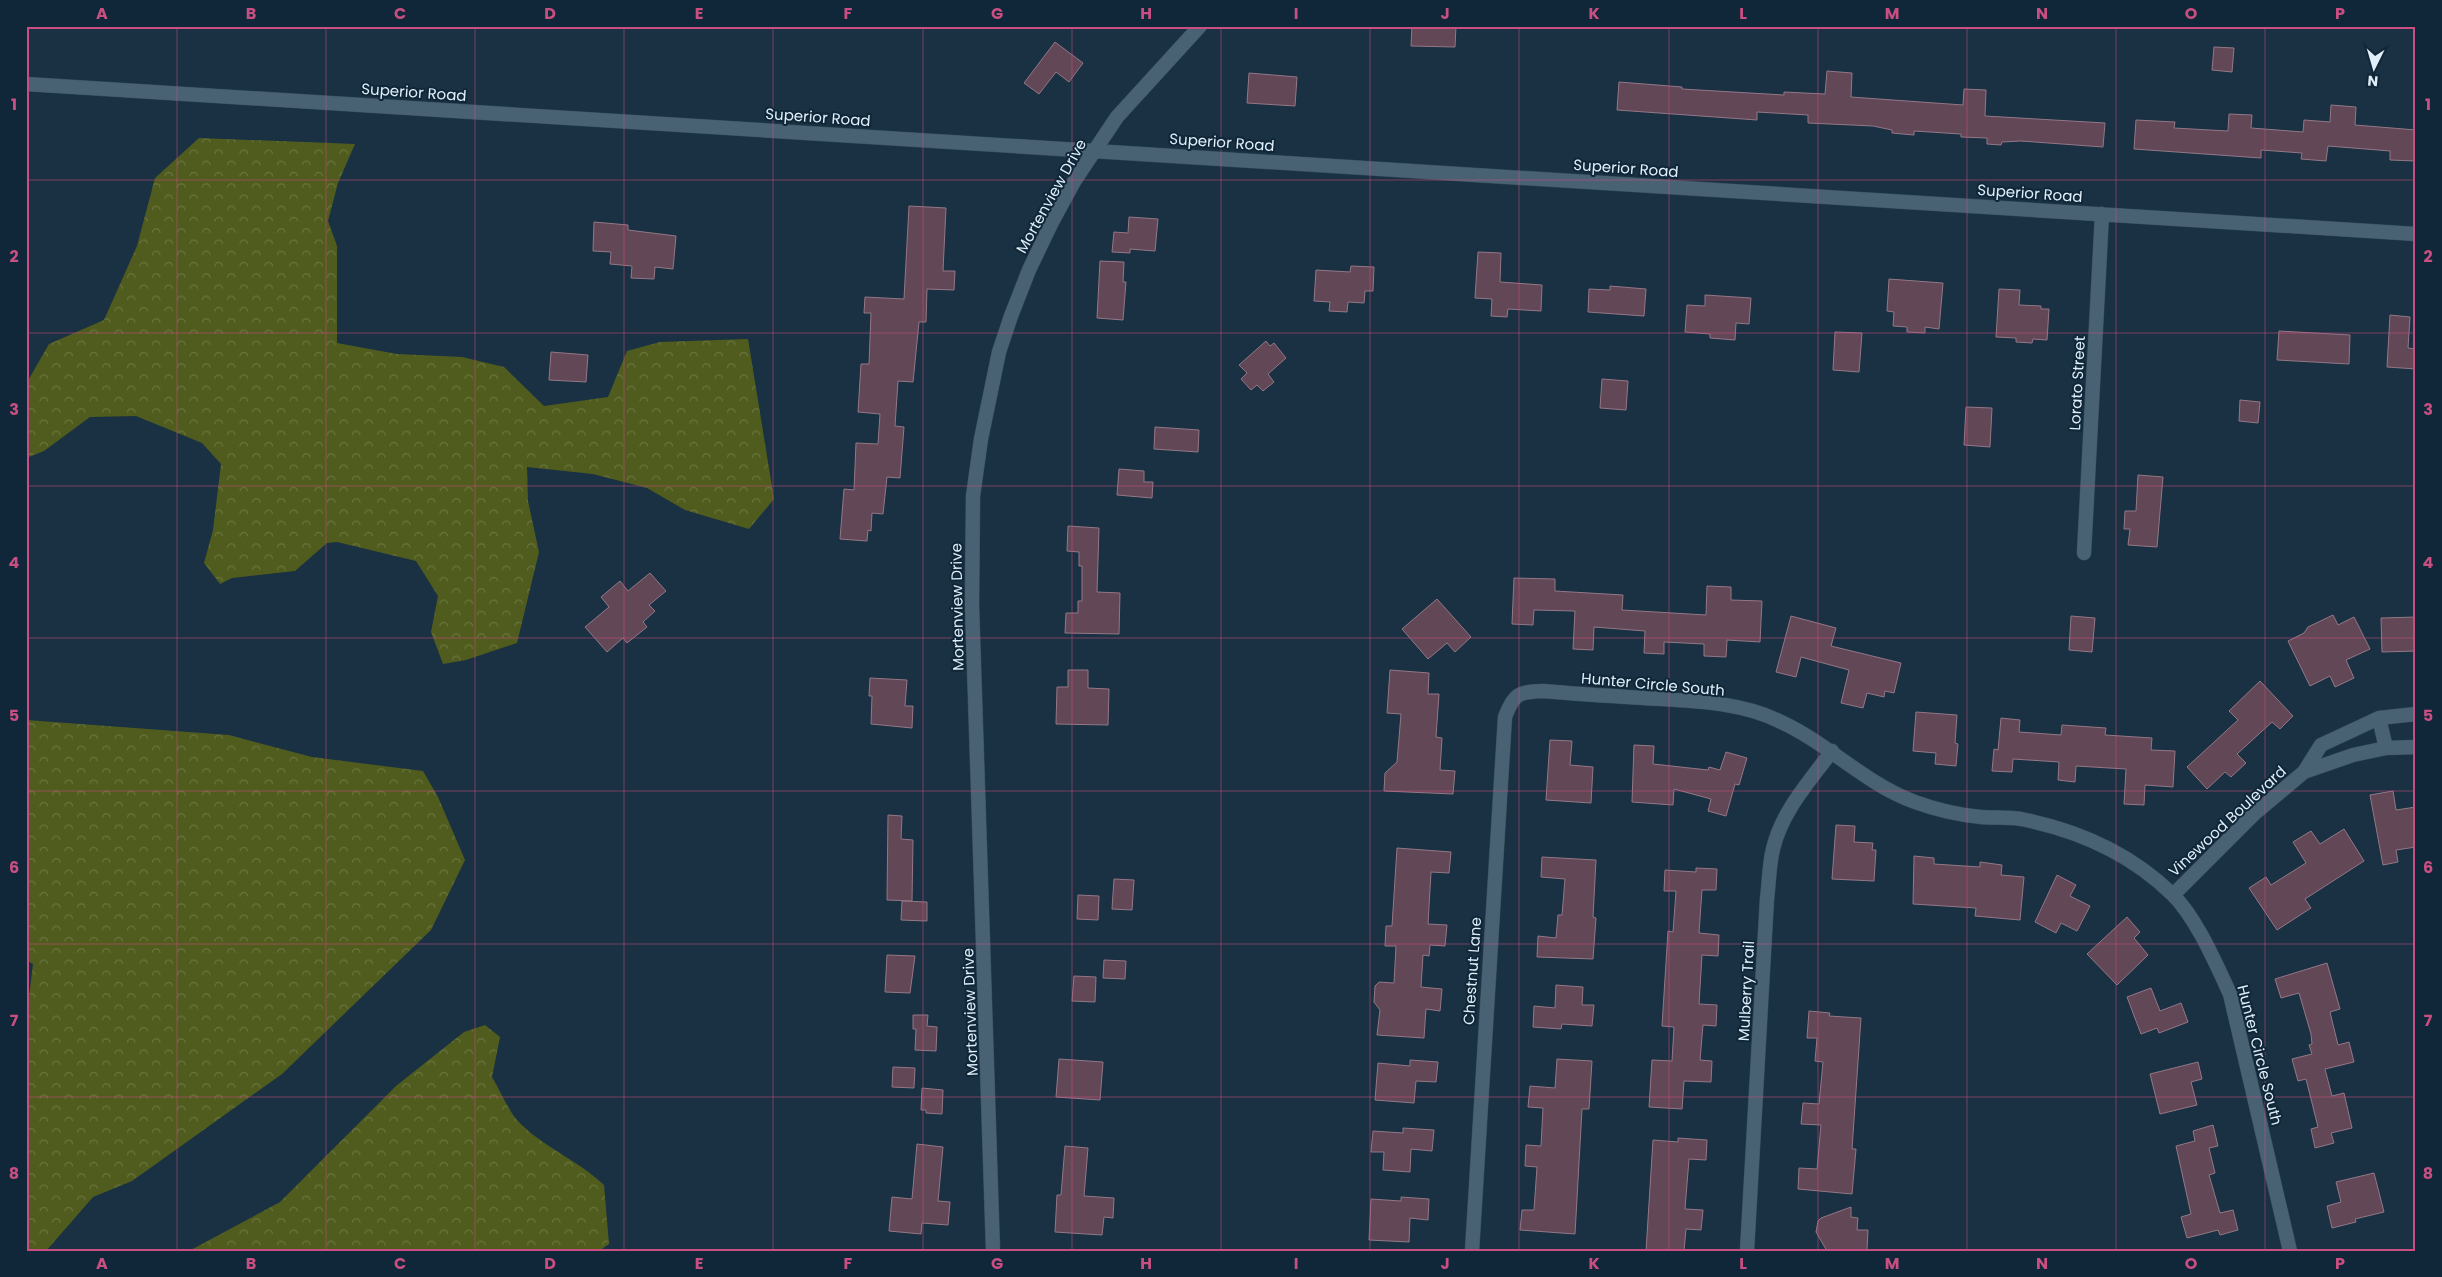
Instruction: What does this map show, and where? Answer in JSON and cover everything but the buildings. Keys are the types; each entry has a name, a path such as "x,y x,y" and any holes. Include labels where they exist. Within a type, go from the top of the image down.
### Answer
{"street":[{"name":"Mortenview Drive","path":"993,1251 972,605 973,496 988,401 1011,316 1050,224 1116,117 1200,26"},
{"name":"Superior Road","path":"26,84 2416,234"},
{"name":"Lorato Street","path":"2084,553 2102,214"},
{"name":"Hunter Circle South","path":"1515,696 1524,692 1544,691 1724,705 1777,720 1832,751 1885,789 1930,807 1979,817 2018,819 2056,827 2080,835 2130,861 2173,895 2212,955 2230,994 2290,1251"},
{"name":"Chestnut Lane","path":"1472,1251 1505,717 1515,696"},
{"name":"Vinewood Boulevard","path":"2173,895 2254,814 2304,772 2321,745 2379,718 2416,714"},
{"path":"2379,718 2386,748"},
{"name":"Vinewood Boulevard","path":"2304,772 2353,755 2386,748 2416,747"},
{"name":"Mulberry Trail","path":"1748,1251 1767,899 1773,849 1782,825 1798,794 1832,751"}],"green space":[{"path":"199,138 355,144 338,183 328,221 337,246 337,343 397,354 462,357 504,367 544,406 608,397 627,351 660,342 748,339 774,499 749,529 685,510 647,488 593,474 527,467 528,501 539,552 517,643 466,660 443,664 431,632 438,596 416,561 337,542 327,543 295,571 232,578 220,584 204,563 213,530 221,464 202,443 136,416 90,417 44,451 26,458 26,384 49,344 104,320 137,246 155,178"},
{"path":"26,720 229,735 312,757 423,771 438,797 465,860 431,930 282,1074 132,1181 93,1197 46,1251 26,1251 26,1022 33,964 26,960"},
{"path":"485,1025 500,1037 492,1077 513,1115 537,1138 583,1168 604,1185 609,1244 599,1251 189,1251 280,1202 396,1086 464,1032"}]}
